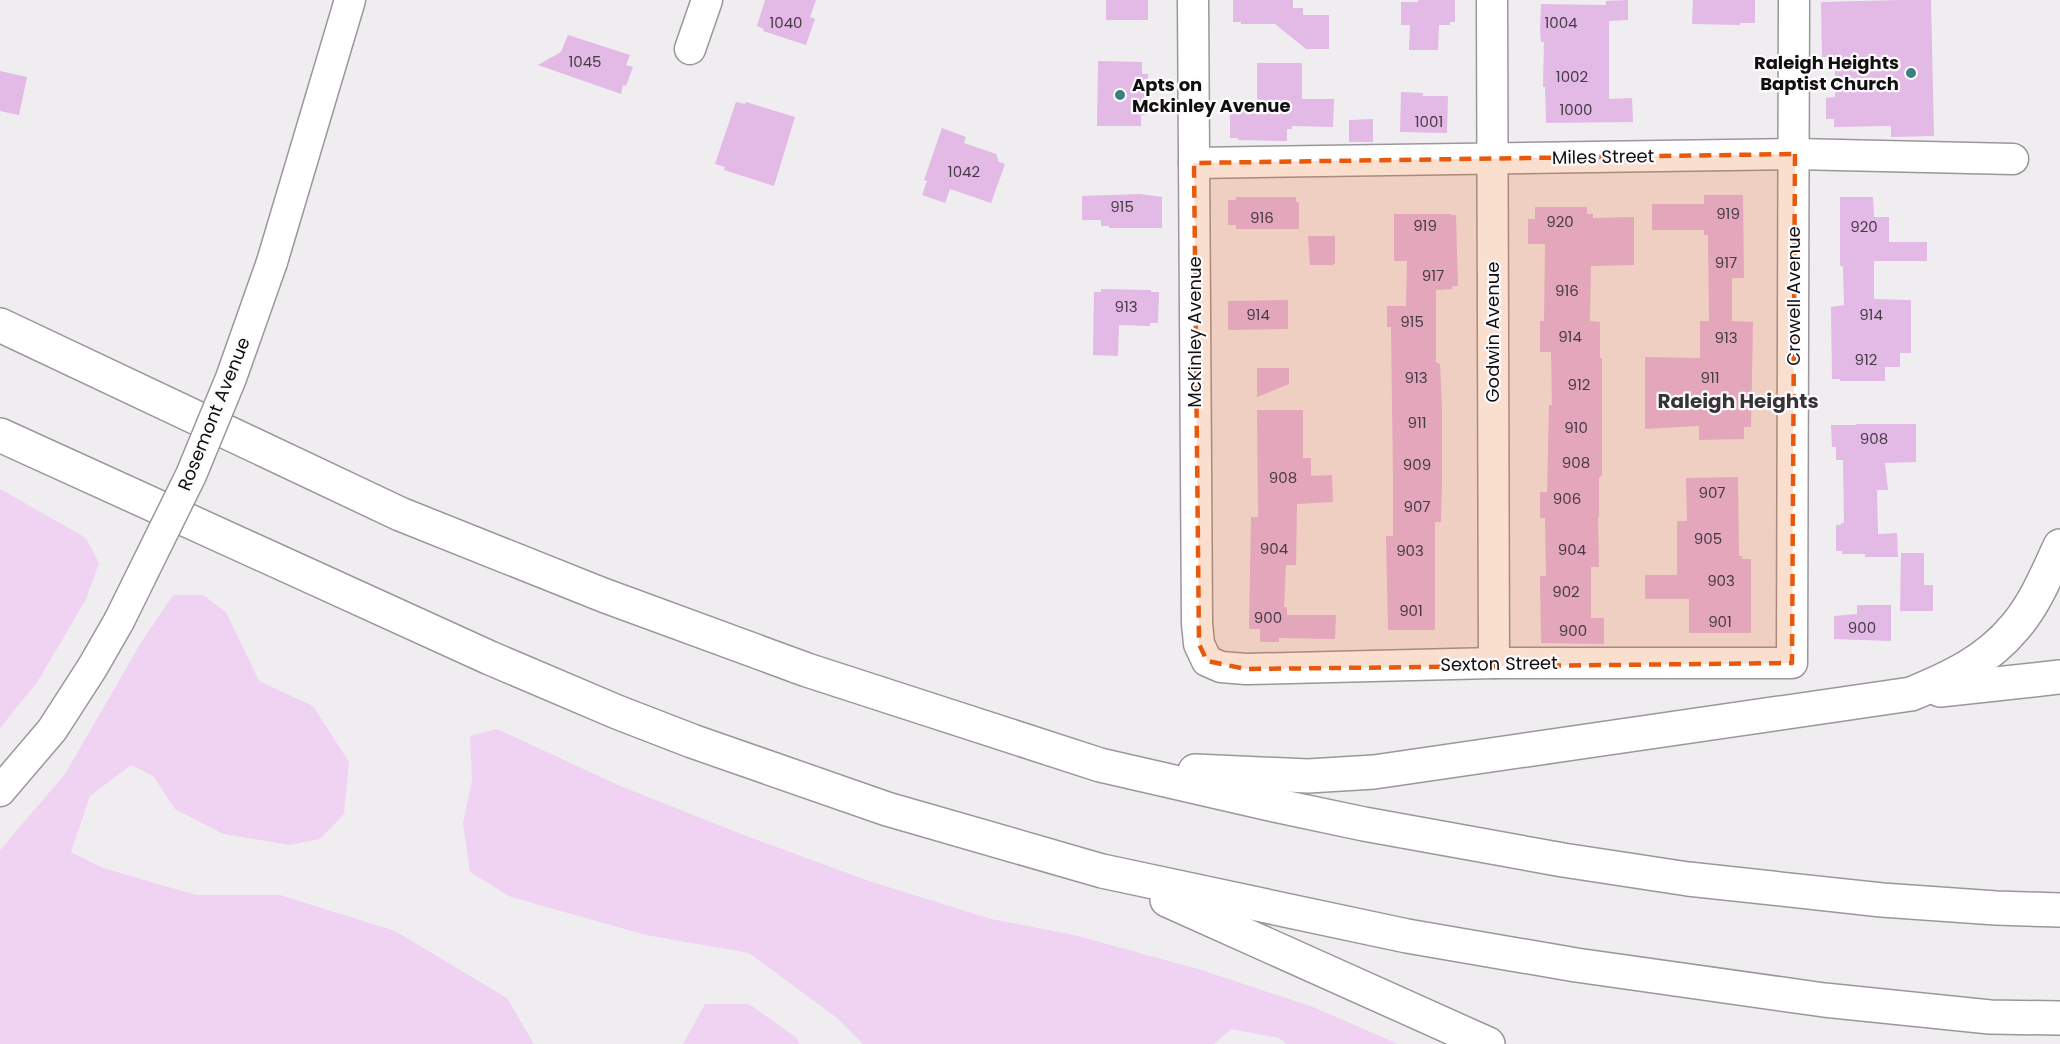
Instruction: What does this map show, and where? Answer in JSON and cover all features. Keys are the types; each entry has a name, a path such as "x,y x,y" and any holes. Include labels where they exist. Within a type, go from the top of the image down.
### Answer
{"highway":[{"path":"0,325 400,514 603,596 764,655 1117,770 1274,806 1563,860 1688,879 1802,893 1996,908 2060,910"},
{"path":"0,435 490,658 617,712 692,741 887,809 1102,871 1407,936 1576,965 1813,999 1990,1017 2060,1018"},
{"path":"1911,694 1953,676 1982,659 2015,627 2035,599 2060,546"},
{"path":"1070,756 1259,775 1308,776 1374,772 1911,694 2060,677"},
{"path":"1102,871 1488,1044"}],"street":[{"name":"Rosemont Avenue","path":"0,791 52,730 92,669 119,621 191,475 231,378 272,262 350,0"},
{"path":"690,49 707,0"},
{"name":"McKinley Avenue","path":"1193,0 1197,623 1199,644 1207,662"},
{"name":"Godwin Avenue","path":"1492,0 1494,663"},
{"name":"Crowell Avenue","path":"1792,663 1794,0"},
{"name":"Miles Street","path":"1194,163 1795,154 2013,159"},
{"name":"Sexton Street","path":"1207,662 1221,667 1246,669 1494,663 1792,663"}],"highlighted area":[{"path":"1795,154 1792,663 1246,669 1207,661 1199,644 1194,163"}],"shaded area":[{"path":"0,489 86,538 99,563 86,599 38,681 0,728"},
{"path":"173,595 203,595 226,612 259,681 313,706 349,762 344,814 320,839 290,845 223,834 175,809 153,776 131,765 90,796 71,852 103,868 196,895 280,895 395,931 507,998 534,1044 0,1044 0,850 65,774 142,641"},
{"path":"497,729 618,785 741,834 869,881 991,919 1074,935 1198,969 1313,1007 1398,1044 1287,1044 1279,1038 1231,1029 1214,1044 863,1044 837,1018 749,953 646,935 511,897 470,872 463,823 472,780 470,736"},
{"path":"705,1004 749,1004 797,1038 800,1044 683,1044"}],"building":[{"path":"765,0 816,0 810,17 815,19 806,45 763,31 764,29 757,26"},
{"path":"1106,0 1148,0 1148,20 1106,20"},
{"path":"1233,0 1293,0 1293,8 1303,8 1303,15 1329,15 1329,49 1306,49 1275,24 1233,22"},
{"path":"1418,0 1455,0 1455,22 1450,22 1450,25 1439,25 1438,50 1409,50 1410,25 1401,25 1401,2 1418,2"},
{"path":"1628,0 1628,20 1609,21 1609,99 1632,98 1633,122 1546,123 1545,87 1543,87 1544,42 1541,42 1540,31 1541,4 1606,5 1606,1"},
{"path":"1693,0 1755,0 1755,23 1692,24"},
{"name":"Raleigh Heights Baptist Church","path":"1931,0 1934,136 1891,137 1891,126 1834,127 1834,119 1826,119 1826,98 1835,97 1835,57 1822,57 1821,2"},
{"path":"568,35 630,55 626,65 633,67 626,86 623,85 621,94 538,65 561,52"},
{"name":"Apts on Mckinley Avenue","path":"1098,61 1142,62 1142,74 1148,74 1147,115 1141,115 1141,126 1097,126"},
{"path":"1257,63 1302,63 1302,99 1334,99 1333,127 1292,126 1292,129 1287,129 1287,141 1230,138 1230,110 1238,110 1238,107 1257,107"},
{"path":"0,71 27,77 19,115 0,111"},
{"path":"1401,92 1423,93 1423,96 1448,96 1447,133 1400,132"},
{"path":"736,102 745,104 746,102 795,117 774,186 724,170 725,167 715,164"},
{"path":"1373,119 1373,142 1349,142 1349,120"},
{"path":"942,128 966,137 964,143 996,154 999,162 1005,164 991,203 950,189 945,203 922,195 927,181 924,180"},
{"path":"1140,194 1162,197 1162,228 1109,228 1109,226 1101,226 1101,220 1082,220 1082,196"},
{"path":"1704,195 1743,195 1744,278 1732,278 1732,321 1753,322 1751,427 1744,427 1744,439 1699,440 1699,426 1645,429 1645,357 1700,358 1700,321 1709,321 1708,235 1704,235 1704,230 1652,230 1652,204 1704,204"},
{"path":"1236,197 1296,197 1296,202 1299,202 1299,229 1236,229 1236,225 1228,225 1228,200 1236,200"},
{"path":"1840,197 1873,197 1874,217 1889,217 1889,242 1927,242 1927,261 1874,261 1874,299 1911,300 1911,353 1900,353 1900,367 1885,367 1885,381 1832,379 1831,307 1844,305 1843,266 1840,266"},
{"path":"1535,207 1587,207 1587,214 1593,214 1593,218 1634,217 1634,265 1591,266 1590,321 1600,322 1600,358 1602,358 1602,475 1599,478 1599,567 1591,567 1591,618 1604,618 1604,644 1541,643 1540,576 1546,576 1545,518 1540,518 1540,492 1547,492 1549,405 1552,405 1551,352 1540,352 1540,321 1544,321 1545,244 1528,244 1528,219 1535,219"},
{"path":"1394,214 1456,215 1458,286 1452,286 1452,289 1436,290 1436,362 1440,364 1442,408 1442,480 1441,522 1435,522 1435,630 1388,630 1386,536 1393,536 1393,480 1391,327 1387,327 1387,306 1406,306 1407,261 1394,261"},
{"path":"1308,236 1335,236 1335,263 1333,265 1310,265"},
{"path":"1101,289 1159,292 1158,323 1150,323 1150,326 1119,325 1118,356 1093,355 1094,292 1101,292"},
{"path":"1288,300 1288,329 1228,330 1228,301"},
{"path":"1257,368 1289,368 1289,384 1257,397"},
{"path":"1257,410 1303,410 1303,458 1311,458 1311,476 1332,475 1333,502 1297,504 1296,565 1286,565 1284,607 1287,607 1287,615 1336,615 1335,639 1279,638 1279,642 1260,642 1260,629 1249,629 1251,517 1258,517"},
{"path":"1916,424 1916,462 1885,463 1888,490 1877,490 1878,534 1897,533 1898,557 1865,557 1865,554 1842,554 1842,551 1836,551 1836,525 1844,523 1843,460 1836,460 1836,447 1832,447 1831,425"},
{"path":"1738,477 1739,556 1742,556 1742,559 1751,559 1751,633 1689,633 1689,599 1645,599 1645,575 1677,575 1677,521 1687,521 1686,478"},
{"path":"1901,553 1924,553 1924,585 1933,585 1933,611 1900,611"},
{"path":"1857,605 1891,605 1891,641 1834,639 1834,616 1857,614"}],"place":[{"name":"Raleigh Heights Baptist Church","path":"1911,73"},
{"name":"Apts on Mckinley Avenue","path":"1120,95"}],"district":[{"name":"Raleigh Heights","path":"1738,401"}]}
